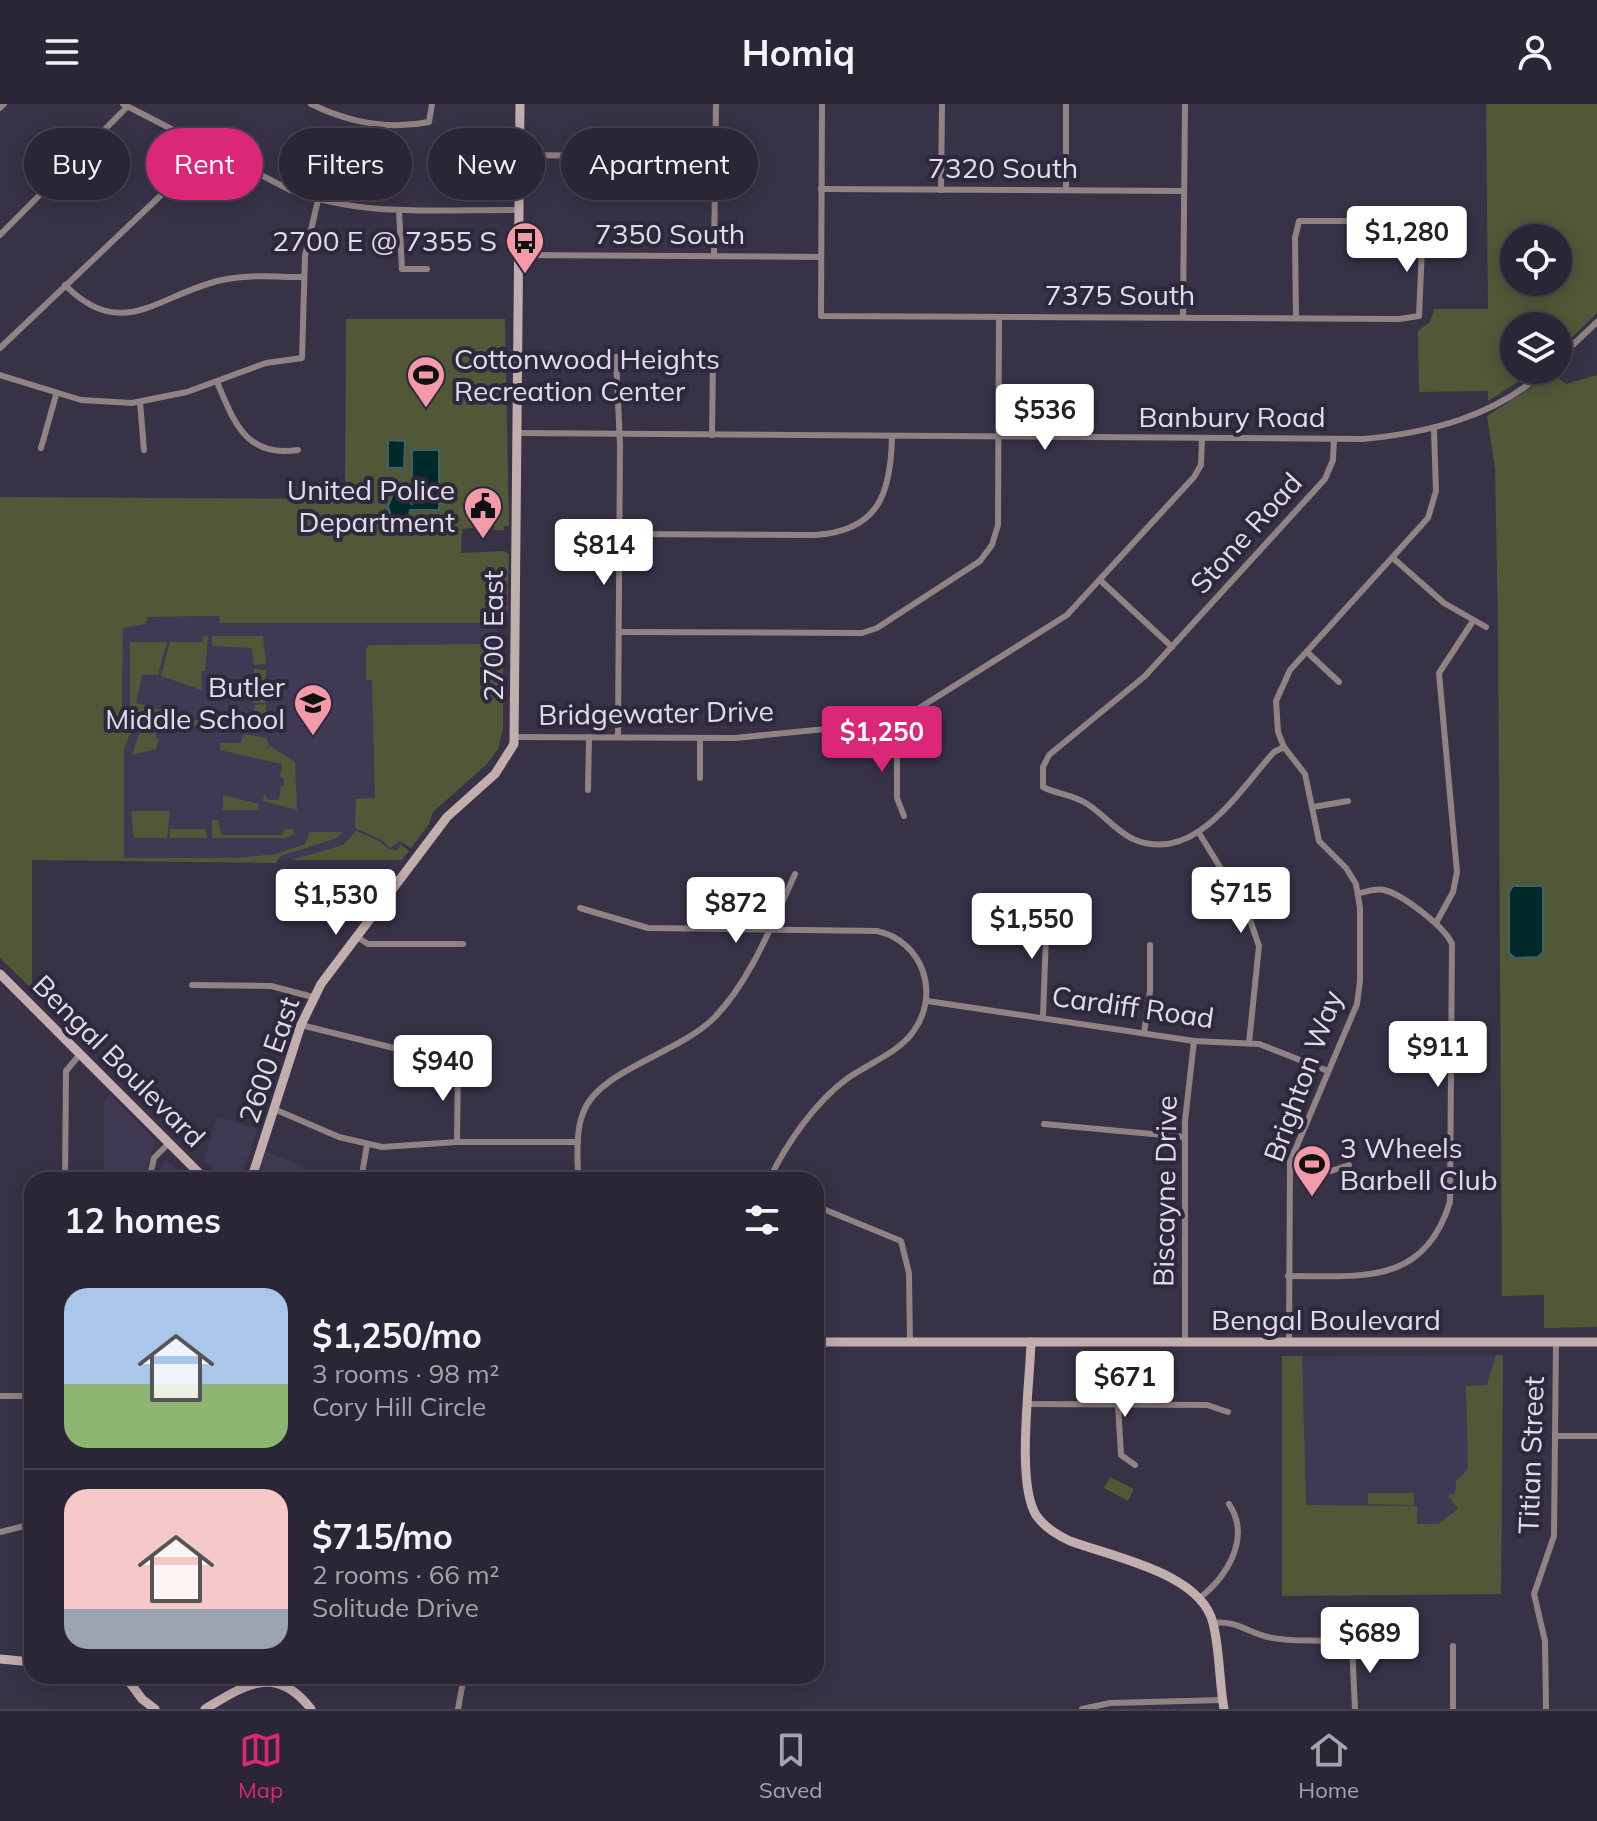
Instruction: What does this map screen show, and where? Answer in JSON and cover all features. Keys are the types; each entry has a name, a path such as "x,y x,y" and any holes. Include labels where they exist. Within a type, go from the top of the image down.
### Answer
{"street":[{"path":"311,104 346,119 390,124 429,122 432,104"},
{"name":"2700 East","path":"520,104 520,128"},
{"path":"716,104 716,128"},
{"path":"821,257 822,104"},
{"path":"941,190 942,104"},
{"path":"1066,104 1066,190"},
{"path":"1183,317 1185,104"},
{"path":"0,235 125,105 170,128"},
{"name":"7320 South","path":"821,189 1184,191"},
{"path":"0,348 156,200"},
{"path":"0,375 56,395 97,403 140,402 178,395 266,363 302,358 303,277 318,200 362,209 519,210"},
{"name":"2700 East","path":"514,737 519,200"},
{"path":"714,256 715,200"},
{"path":"399,210 402,269 427,269"},
{"name":"7375 South","path":"821,257 821,316 1296,318 1419,316 1422,247 1411,228 1393,221 1299,221 1295,238 1296,318"},
{"name":"7350 South","path":"518,255 821,257"},
{"path":"65,285 94,309 119,314 140,311 222,280 303,277"},
{"path":"619,632 855,634 877,628 972,568 986,554 998,525 999,317"},
{"path":"1572,346 1597,322"},
{"path":"616,357 618,737"},
{"path":"712,435 713,357"},
{"path":"217,382 233,420 245,436 273,451 298,450"},
{"name":"Banbury Road","path":"516,433 1363,439 1434,430 1480,412 1524,384"},
{"path":"41,448 56,395"},
{"path":"140,402 144,450"},
{"path":"1288,1276 1364,1276 1397,1268 1424,1250 1445,1219 1452,1185 1453,954 1448,936 1436,923 1389,892 1359,893 1346,868 1319,841 1305,774 1284,747 1278,732 1276,701 1290,670 1393,558 1432,510 1436,491 1434,430"},
{"path":"619,534 815,535 841,532 864,520 885,493 891,471 892,436"},
{"name":"Bridgewater Drive","path":"514,737 761,736 897,722 1060,621 1198,471 1202,438"},
{"name":"Stone Road","path":"1199,833 1168,844 1144,842 1119,830 1081,800 1043,787 1043,767 1049,755 1135,685 1325,479 1333,460 1334,439"},
{"path":"1393,558 1432,594 1486,627"},
{"path":"1100,580 1172,647"},
{"path":"1436,923 1453,892 1457,872 1439,673 1473,621"},
{"path":"1307,652 1339,682"},
{"path":"897,722 897,798 904,816"},
{"name":"2600 East","path":"254,1172 313,997 447,817 502,766 513,748 514,737"},
{"path":"588,790 589,737"},
{"path":"700,738 700,778"},
{"path":"1249,1043 1259,946 1247,911 1199,833 1284,747"},
{"path":"1313,807 1348,801"},
{"path":"578,1172 578,1142 583,1113 590,1099 614,1077 671,1050 715,1016 746,974 795,874"},
{"name":"Brighton Way","path":"1289,1342 1290,1162 1360,992 1359,893"},
{"path":"1043,1017 1047,975 1047,907"},
{"path":"580,908 648,928 863,930 904,939 923,973 927,1001 912,1034 897,1048 845,1080 824,1100 774,1172"},
{"path":"357,937 368,944 463,944"},
{"path":"1144,1033 1150,991 1150,945"},
{"name":"Bengal Boulevard","path":"0,974 198,1172"},
{"path":"192,985 271,986 313,997"},
{"name":"Cardiff Road","path":"927,1001 1194,1041 1269,1046 1328,1071"},
{"path":"301,1025 458,1064 457,1142"},
{"name":"Biscayne Drive","path":"1185,1342 1185,1137 1194,1041"},
{"path":"65,1172 65,1076 81,1053"},
{"path":"274,1109 367,1145 578,1142"},
{"path":"1044,1124 1185,1137"},
{"path":"151,1172 154,1158 169,1143"},
{"path":"362,1172 367,1145"},
{"path":"1290,1162 1331,1171 1349,1165"},
{"path":"824,1209 901,1241 909,1273 910,1343"},
{"name":"Bengal Boulevard","path":"824,1342 1597,1342"},
{"path":"1031,1342 1026,1482 1032,1506 1042,1523 1070,1541 1175,1579 1201,1597 1213,1623 1224,1704 1095,1705 1082,1709"},
{"name":"Titian Street","path":"1546,1709 1545,1641 1534,1594 1554,1536 1556,1342"},
{"path":"0,1396 24,1396"},
{"path":"1028,1404 1207,1405 1228,1412"},
{"path":"1118,1404 1121,1455 1135,1465"},
{"path":"1555,1436 1597,1436"},
{"path":"1201,1597 1226,1571 1235,1555 1236,1522 1229,1504"},
{"path":"0,1532 24,1526"},
{"path":"1213,1623 1234,1622 1271,1638 1335,1640 1352,1644 1355,1709"},
{"path":"1453,1646 1453,1709"},
{"path":"0,1659 24,1661"},
{"path":"131,1684 142,1699 155,1709"},
{"path":"205,1709 236,1690 254,1684"},
{"path":"275,1684 290,1688 311,1709"},
{"path":"458,1709 463,1684"}],"shaded area":[{"path":"1486,104 1597,104 1597,313 1572,337 1572,312 1500,312 1500,384 1514,384 1488,401 1488,391 1419,392 1418,331 1430,322 1434,309 1488,309"},
{"path":"346,319 505,319 509,526 504,526 504,530 494,530 494,526 462,529 461,553 504,551 509,554 507,623 220,623 219,616 147,617 146,624 123,628 122,705 131,732 124,749 124,858 238,858 276,854 305,844 310,832 343,832 337,838 280,856 276,863 32,860 32,989 0,958 0,497 345,499"},
{"path":"1597,375 1597,1327 1544,1328 1544,1295 1502,1296 1498,625 1495,469 1487,416 1537,384 1572,384"},
{"path":"388,440 405,441 404,468 388,468"},
{"path":"412,450 439,450 439,510 410,510 409,517 399,521 392,519 388,506 393,494 405,487 412,505"},
{"name":"Butler Middle School","path":"220,616 220,623 498,623 496,749 428,812 397,850 385,858 124,861 124,749 131,732 122,705 123,627 146,624 146,617"},
{"path":"203,636 208,636 205,671 201,671 202,690 161,676 170,642 202,642"},
{"path":"212,636 263,636 266,664 254,665 252,648 212,646"},
{"path":"130,642 167,642 158,675 142,675 136,703 200,721 200,726 174,721 159,723 157,728 139,728 130,706"},
{"path":"495,644 503,652 503,729 498,749 487,764 433,812 429,824 411,848 400,841 390,848 382,840 355,828 356,799 375,798 372,680 366,680 366,648 370,645"},
{"path":"254,669 266,670 266,703 253,703"},
{"path":"266,704 266,726 252,727 255,705"},
{"path":"139,733 156,733 156,738 159,738 156,749 132,755"},
{"path":"244,734 267,738 269,745 264,751 270,746 295,762 297,810 263,801 264,794 268,800 279,800 281,786 284,786 284,778 280,776 282,764 220,750 220,743 241,743"},
{"path":"223,795 259,804 257,810 223,810"},
{"path":"131,811 170,811 167,838 134,838"},
{"path":"212,820 218,820 221,835 282,835 285,829 293,829 295,834 285,838 212,838"},
{"path":"170,829 205,829 207,838 170,838"},
{"path":"356,831 379,841 390,850 397,850 401,845 409,851 402,860 291,860 343,845"},
{"path":"1513,886 1542,886 1543,952 1538,957 1515,958 1509,953 1509,892"},
{"path":"110,1095 155,1140 146,1172 104,1172 104,1102"},
{"path":"217,1117 257,1129 243,1172 216,1172 204,1160"},
{"path":"266,1152 303,1166 305,1172 260,1172"},
{"path":"164,1161 168,1161 180,1172 161,1172"},
{"path":"1496,1355 1503,1355 1501,1594 1282,1596 1282,1356 1302,1356 1306,1505 1417,1506 1417,1524 1438,1524 1458,1509 1448,1495 1455,1494 1456,1481 1468,1469 1466,1386 1487,1385"},
{"path":"1503,1355 1501,1594 1282,1596 1282,1356"},
{"path":"1110,1477 1134,1489 1128,1501 1104,1488"},
{"path":"1368,1493 1414,1493 1414,1505 1368,1504"}],"place":[{"name":"2700 E @ 7355 S","path":"525,275"},
{"name":"Cottonwood Heights Recreation Center","path":"426,409"},
{"name":"United Police Department","path":"483,540"},
{"name":"Butler Middle School","path":"313,737"},
{"name":"3 Wheels Barbell Club","path":"1312,1198"}]}
